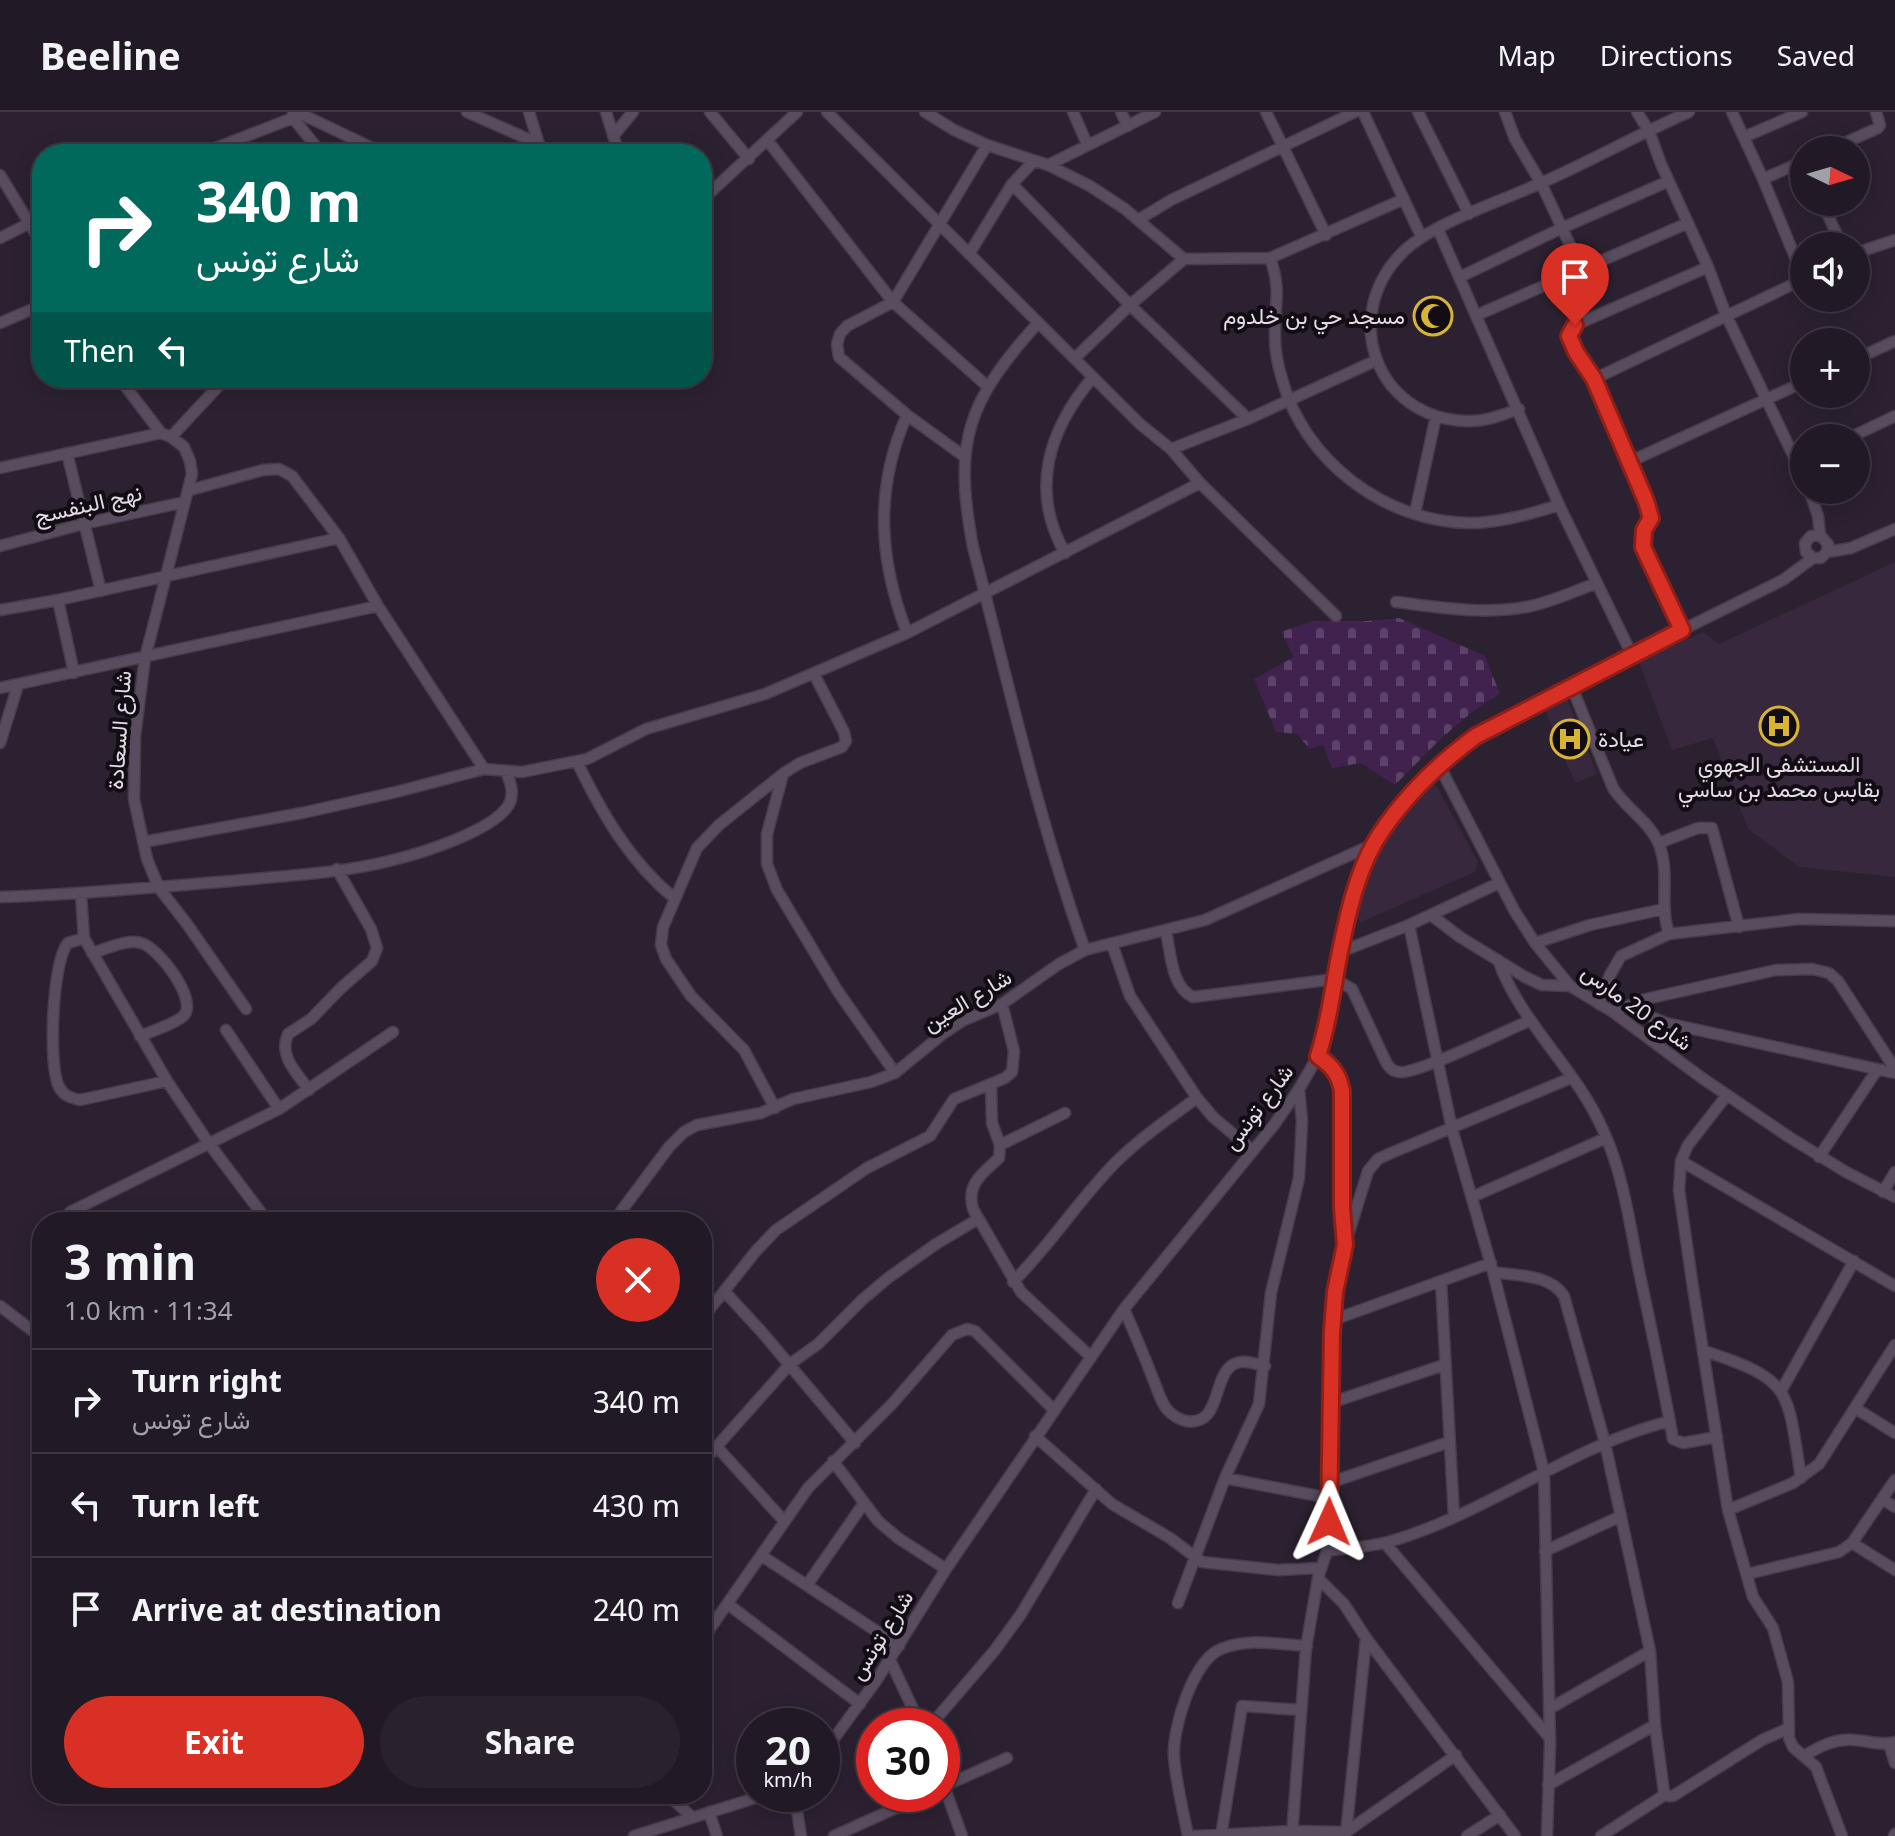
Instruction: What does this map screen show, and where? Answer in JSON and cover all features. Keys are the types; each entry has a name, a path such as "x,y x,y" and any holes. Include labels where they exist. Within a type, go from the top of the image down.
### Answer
{"street":[{"path":"467,112 530,144"},
{"path":"529,112 539,144"},
{"path":"606,112 616,144"},
{"path":"613,136 633,112"},
{"path":"710,112 749,159"},
{"path":"712,191 797,112"},
{"path":"827,112 1140,424 1171,449 1200,483 1336,616"},
{"path":"925,112 987,145 1048,165 1111,199 1184,259"},
{"path":"1073,112 1087,144"},
{"path":"1121,112 1128,126"},
{"path":"1048,165 1155,112"},
{"path":"1266,112 1326,235"},
{"path":"1138,220 1171,200 1355,112"},
{"path":"1363,112 1421,236"},
{"path":"1418,112 1469,214"},
{"path":"1505,112 1515,139 1541,183 1582,271"},
{"path":"1637,112 1649,131 1726,315 1765,399 1790,443"},
{"path":"1519,409 1480,421 1465,422 1436,416 1405,400 1393,389 1375,361 1370,324 1379,285 1402,252 1421,236 1689,112"},
{"path":"1594,379 1804,279 1732,112"},
{"path":"1744,137 1802,112"},
{"path":"1860,136 1880,125 1876,112"},
{"path":"295,114 314,144"},
{"path":"224,144 295,114 362,144"},
{"path":"768,141 893,302 987,386"},
{"path":"965,457 907,415 839,357 837,344 847,326 893,302 987,145"},
{"path":"969,254 1012,184 1034,161"},
{"path":"1763,179 1790,168"},
{"path":"0,175 32,226"},
{"path":"1460,277 1669,181"},
{"path":"1012,184 1130,305 1248,419"},
{"path":"1076,357 1184,259 1270,258 1404,199"},
{"path":"0,238 30,223"},
{"path":"1477,315 1688,223"},
{"path":"1438,229 1559,505 1632,655"},
{"path":"1870,248 1895,240"},
{"path":"1270,258 1275,271 1278,301 1275,322 1277,356 1289,400 1314,442 1336,470 1384,501 1415,513 1466,523 1506,520 1559,505"},
{"path":"1682,630 1643,547 1644,530 1651,518 1594,379 1569,336 1575,325 1708,267"},
{"path":"0,323 32,309"},
{"path":"1038,323 987,386 971,421 965,457 967,512 1034,781 1069,906 1085,950"},
{"path":"1870,353 1895,341"},
{"path":"1171,449 1248,419 1375,361"},
{"path":"1065,553 1053,532 1048,506 1049,459 1053,438 1062,419 1073,400 1093,377"},
{"name":"شارع السعادة","path":"127,388 166,435 184,447 190,461 190,490 145,658 135,736 134,799 143,842 159,888 246,1009"},
{"path":"0,468 166,435 215,388"},
{"path":"1629,462 1790,388"},
{"path":"907,415 896,439 890,466 884,542 894,598 907,633"},
{"path":"1415,513 1436,416"},
{"path":"1870,428 1895,416"},
{"path":"67,453 101,591"},
{"path":"190,490 263,470 279,469 292,476 339,538 378,606 484,769"},
{"path":"143,842 302,813 484,769 506,772 546,769 577,762 655,726 732,706 907,633 1200,483"},
{"name":"نهج البنفسج","path":"0,546 185,502"},
{"path":"1814,504 1827,552"},
{"path":"1820,535 1811,536 1805,543 1806,552 1813,558 1851,548 1895,529"},
{"path":"0,610 339,538"},
{"name":"شارع تونس","path":"840,1731 890,1660 946,1569 1035,1436 1124,1309 1299,1089 1318,1056 1326,1030 1340,952 1355,893 1374,844 1397,810 1476,736 1571,685 1793,575 1813,558"},
{"path":"1396,602 1452,608 1514,609 1597,583"},
{"path":"58,600 74,673"},
{"path":"0,688 378,606"},
{"path":"775,1108 744,1050 691,996 666,959 661,945 663,927 697,848 719,825 784,773 800,763 836,750 846,741 814,674"},
{"path":"0,743 18,685"},
{"path":"1571,685 1613,788 1620,799 1643,820 1659,843 1666,879 1664,909 1669,934"},
{"path":"577,762 599,807 628,851 650,879 674,898"},
{"name":"شارع 20 مارس","path":"1440,767 1499,883 1535,943 1570,986 1613,1012 1665,1052 1819,1157 1895,1197"},
{"path":"0,897 81,895 159,888 392,861 456,838 497,817 511,799 512,785 506,772"},
{"path":"784,773 767,834 767,864 790,915 895,1073"},
{"path":"1659,843 1698,828 1712,828 1739,927"},
{"name":"شارع العين","path":"620,1212 655,1164 684,1132 711,1120 745,1117 793,1099 871,1082 895,1073 962,1021 1002,1004 1059,964 1085,950 1205,920 1374,844"},
{"path":"309,1090 286,1057 284,1049 288,1034 311,1019 372,961 377,948 371,929 337,869"},
{"path":"1340,952 1409,925 1499,883"},
{"path":"81,895 84,938 92,953 167,1081 260,1212"},
{"path":"1535,943 1590,925 1664,909"},
{"path":"1431,915 1460,937 1542,985 1570,986"},
{"path":"1599,1004 1616,961 1634,949 1669,934 1799,919 1893,924"},
{"path":"1409,925 1452,1129 1492,1268 1544,1472 1550,1738 1547,1836"},
{"path":"1166,932 1176,977 1181,988 1193,997 1335,979 1352,989 1373,1039 1390,1069 1406,1072 1438,1061 1529,1021"},
{"path":"84,938 68,943 59,960 53,1039 58,1085 71,1098 80,1100 167,1081"},
{"path":"92,953 141,942 159,954 180,983 187,1005 185,1014 140,1036"},
{"path":"1112,944 1130,996 1197,1098 1213,1117 1252,1150"},
{"path":"1498,960 1509,989 1571,1078 1606,1138 1623,1193 1673,1439 1679,1443 1717,1437"},
{"path":"1613,1012 1625,1006 1776,970 1796,967 1829,973 1838,981 1895,1071"},
{"path":"712,1306 776,1230 867,1168 930,1136 954,1099 1005,1078 1012,1072 1015,1063 1013,1042 1002,1004"},
{"path":"1625,1006 1666,1023 1877,1070 1895,1071"},
{"path":"226,1030 279,1109"},
{"path":"70,1212 279,1109 393,1032"},
{"path":"1318,1056 1332,1066 1342,1091 1345,1245"},
{"path":"1819,1157 1877,1070"},
{"path":"1292,1833 1307,1646 1318,1573 1327,1551 1335,1292 1345,1245 1372,1165 1391,1153 1571,1078"},
{"path":"991,1084 992,1123 1000,1145 999,1158 972,1185 970,1200 1013,1282 1091,1357"},
{"path":"1178,1603 1225,1478 1255,1418 1265,1366 1271,1293 1299,1178 1302,1135 1299,1089"},
{"path":"1727,1095 1688,1145 1681,1161 1679,1190 1728,1510 1757,1606 1773,1628 1788,1682 1787,1729 1793,1747 1816,1767 1842,1836"},
{"path":"1013,1282 1113,1165 1197,1098"},
{"path":"1000,1145 1065,1113"},
{"path":"1472,1197 1606,1138"},
{"path":"1681,1161 1895,1286"},
{"path":"1883,1192 1895,1172"},
{"path":"712,1452 790,1364 818,1344 862,1300 904,1267 978,1219"},
{"path":"1781,1391 1854,1261"},
{"path":"1333,1320 1441,1281 1492,1268 1543,1280 1559,1289 1564,1296 1605,1443 1650,1651 1655,1725 1666,1794"},
{"path":"1441,1281 1454,1517"},
{"path":"724,1291 855,1443"},
{"path":"0,1306 32,1330"},
{"path":"1124,1309 1166,1409 1181,1420 1192,1422 1210,1410 1216,1402 1220,1381 1232,1364 1243,1361 1265,1366"},
{"path":"712,1626 808,1488 855,1443 952,1335 967,1329 975,1331 1054,1410"},
{"path":"1728,1510 1768,1495 1801,1478 1819,1464 1895,1345"},
{"path":"1704,1351 1759,1371 1781,1391 1791,1416 1801,1478"},
{"path":"1330,1403 1444,1365"},
{"path":"1855,1408 1895,1433"},
{"path":"1327,1551 1385,1543 1454,1517 1605,1443 1670,1421"},
{"path":"1035,1436 1112,1504 1170,1538 1202,1562 1318,1573 1515,1836"},
{"path":"1329,1483 1449,1442"},
{"path":"717,1447 784,1521"},
{"path":"833,1461 878,1521 946,1569"},
{"path":"1225,1478 1329,1498"},
{"path":"1747,1574 1828,1556 1852,1543 1895,1480"},
{"path":"945,1708 1021,1614 1096,1489"},
{"path":"1882,1499 1895,1507"},
{"path":"807,1585 864,1503"},
{"path":"1545,1551 1621,1516"},
{"path":"1385,1543 1550,1738"},
{"path":"1852,1543 1895,1570"},
{"path":"762,1556 899,1646"},
{"path":"729,1605 860,1704"},
{"path":"712,1619 715,1622"},
{"path":"1346,1834 1366,1638"},
{"path":"1307,1646 1242,1643 1220,1649 1198,1668 1189,1688 1173,1754 1191,1836 1346,1834 1456,1755"},
{"path":"1549,1709 1650,1651"},
{"path":"890,1660 913,1708"},
{"path":"1221,1835 1242,1706 1301,1710"},
{"path":"1548,1785 1655,1725"},
{"path":"1601,1836 1666,1794 1673,1796 1762,1740 1787,1729"},
{"path":"1804,1756 1838,1740 1892,1743 1895,1763"},
{"path":"960,1778 1007,1758"},
{"path":"678,1804 692,1817"},
{"path":"634,1836 736,1804"},
{"path":"709,1812 717,1836"},
{"path":"797,1812 801,1836"},
{"path":"834,1836 887,1812"},
{"path":"953,1812 962,1836"},
{"path":"1467,1836 1500,1815"}],"shaded area":[{"name":"المستشفى الجهوي بقابس محمد بن ساسي","path":"1895,562 1895,877 1799,867 1748,829 1713,738 1672,750 1639,662 1703,632 1719,644"},
{"name":"عيادة","path":"1566,696 1597,774 1575,783 1543,705"},
{"path":"1427,785 1436,785 1478,862 1475,872 1361,922 1356,916 1375,855 1392,825"}],"green space":[{"path":"1399,618 1485,656 1500,694 1457,724 1395,785 1361,763 1332,768 1323,745 1310,749 1297,734 1276,732 1254,679 1294,657 1281,632 1312,621"}],"place":[{"name":"مسجد حي بن خلدوم","path":"1433,316"},
{"name":"المستشفى الجهوي بقابس محمد بن ساسي","path":"1779,726"},
{"name":"عيادة","path":"1570,739"}],"route":[{"path":"1329,1522 1332,1332 1335,1292 1345,1245 1342,1091 1332,1066 1318,1056 1332,1002 1346,922 1365,863 1397,810 1454,752 1500,722 1682,630 1643,547 1644,530 1651,518 1649,509 1594,379 1569,336 1575,325"}]}
